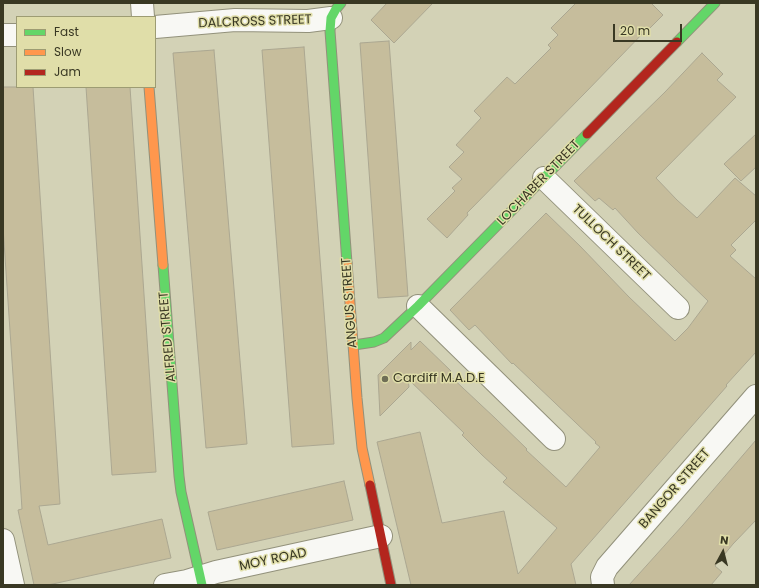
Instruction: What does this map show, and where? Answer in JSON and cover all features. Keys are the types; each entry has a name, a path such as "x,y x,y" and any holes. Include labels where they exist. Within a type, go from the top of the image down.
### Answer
{"street":[{"path":"142,3 143,16"},
{"name":"LOCHABER STREET","path":"354,345 374,342 384,338 418,306 715,3"},
{"name":"DALCROSS STREET","path":"156,27 235,20 308,20 336,11"},
{"name":"ANGUS STREET","path":"336,11 331,38 357,398 362,448 391,585"},
{"path":"3,35 16,35"},
{"name":"ALFRED STREET","path":"148,88 179,476 201,581"},
{"name":"TULLOCH STREET","path":"544,178 678,308"},
{"path":"418,306 554,439"},
{"name":"BANGOR STREET","path":"603,585 602,577 607,566 756,396"},
{"name":"MOY ROAD","path":"165,585 201,581 216,572 381,536"},
{"path":"3,540 13,585"}],"building":[{"path":"387,3 433,3 394,43 371,20"},
{"path":"576,3 651,3 663,15 649,29 648,28 467,213 468,215 447,238 427,219 455,191 452,188 462,179 449,167 464,152 456,145 481,118 474,111 507,77 515,84 551,48 548,45 558,35 551,28"},
{"path":"389,41 408,296 378,298 360,43"},
{"path":"304,47 334,444 292,447 262,50"},
{"path":"214,50 247,444 206,448 173,53"},
{"path":"702,53 723,74 717,80 736,97 656,178 697,218 735,178 756,196 756,220 731,245 736,250 730,256 756,279 756,352 571,564 576,585 411,585 377,442 420,432 442,523 504,511 518,574 557,528 503,482 507,478 462,435 464,433 408,379 409,387 380,416 378,375 411,342 411,350 420,341 451,371 448,374 566,487 600,447 513,363 512,364 475,325 469,330 450,310 546,213 675,341 688,328 708,301 638,233 615,208 613,210 599,198 595,201 574,181 665,92"},
{"path":"3,87 33,88 60,504 39,506 48,545 162,519 171,558 48,585 34,585 18,510 22,509 3,227"},
{"path":"86,88 130,88 156,472 112,475"},
{"path":"756,134 756,167 741,181 724,164"},
{"path":"756,440 756,520 733,544 715,566 722,572 711,585 629,585 683,525"},
{"path":"344,481 353,520 217,550 208,512"}],"traffic: fast":[{"path":"341,3 331,18 330,31 347,263"},
{"path":"677,42 715,3"},
{"path":"354,345 374,342 384,338 418,306 587,134"},
{"path":"163,265 179,476 181,492 202,585"}],"traffic: slow":[{"path":"149,88 163,265"},
{"path":"347,263 362,448 370,485"}],"traffic: jam":[{"path":"587,134 677,42"},
{"path":"370,485 391,585"}],"place":[{"name":"Cardiff M.A.D.E","path":"385,379"}]}
